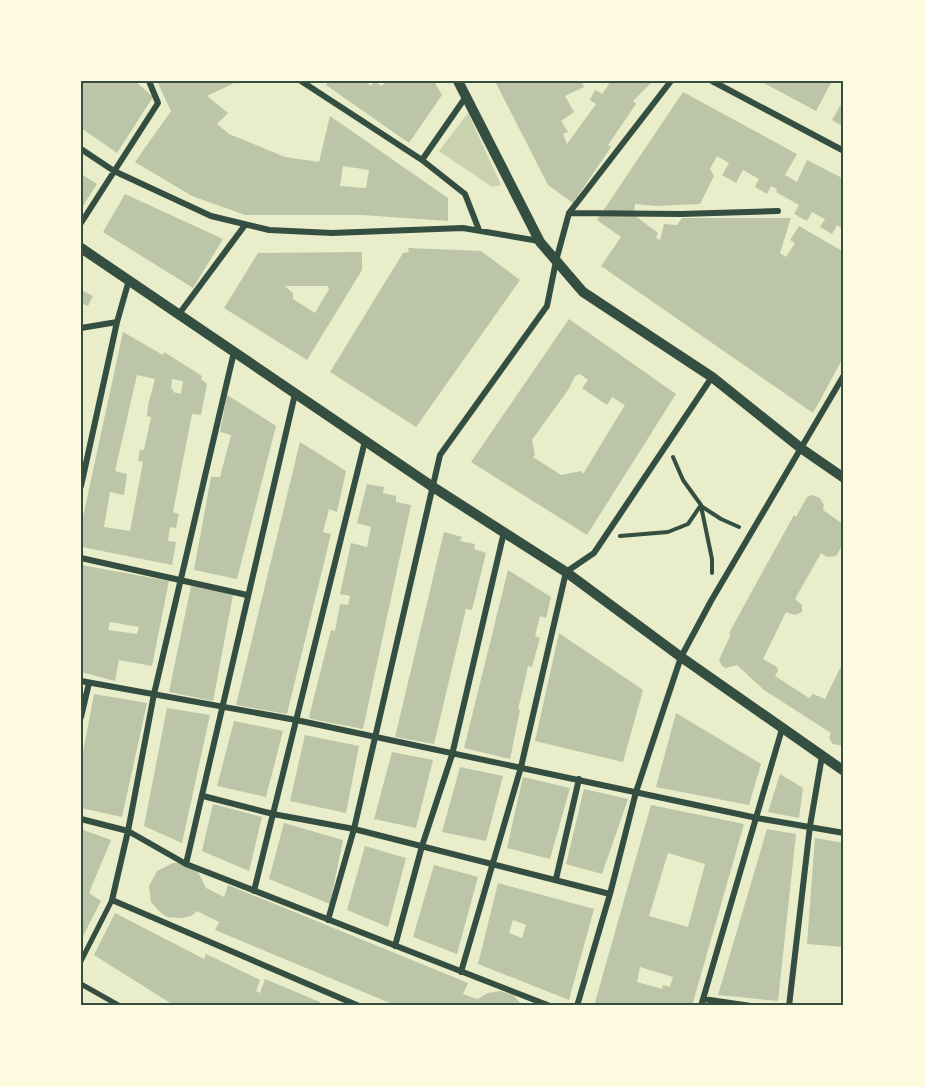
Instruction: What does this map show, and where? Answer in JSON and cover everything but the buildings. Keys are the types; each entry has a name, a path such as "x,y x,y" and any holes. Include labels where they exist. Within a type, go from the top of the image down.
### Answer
{"street":[{"path":"81,223 158,103 148,81"},
{"path":"301,81 422,160 465,194 479,231"},
{"path":"458,81 540,242 582,292 712,377 802,449 844,477"},
{"path":"328,920 354,830 440,455 547,306 569,213 671,81"},
{"path":"711,81 844,152"},
{"path":"422,160 465,98"},
{"path":"81,149 114,171 211,216 269,231 332,233 462,228 540,242"},
{"path":"569,213 681,214 778,211"},
{"path":"179,314 245,225"},
{"path":"81,248 433,488 566,572 681,657 844,771"},
{"path":"81,486 117,322 129,280"},
{"path":"81,328 117,322"},
{"path":"81,962 112,900 128,831 154,694 234,352"},
{"path":"577,1006 610,894 636,792 681,657 711,601 844,375"},
{"path":"461,972 521,767 566,572 594,553 712,377"},
{"path":"186,864 295,394"},
{"path":"254,891 365,441"},
{"path":"395,946 422,846 452,754 504,532"},
{"path":"81,558 247,595"},
{"path":"81,681 296,720 757,818 844,833"},
{"path":"81,717 89,683"},
{"path":"751,1006 702,1003 782,729"},
{"path":"789,1006 810,826 822,756"},
{"path":"556,879 579,779"},
{"path":"203,796 273,814 422,846 610,894"},
{"path":"81,819 128,831 186,864 550,1006"},
{"path":"112,900 358,1006"},
{"path":"81,984 120,1006"}],"path":[{"path":"674,435 673,456 683,480 701,505 738,528 759,522"},
{"path":"605,537 668,532 688,524 701,505"},
{"path":"701,505 712,559 711,601"}],"green space":[{"path":"468,113 501,185 492,187 439,151"}]}
